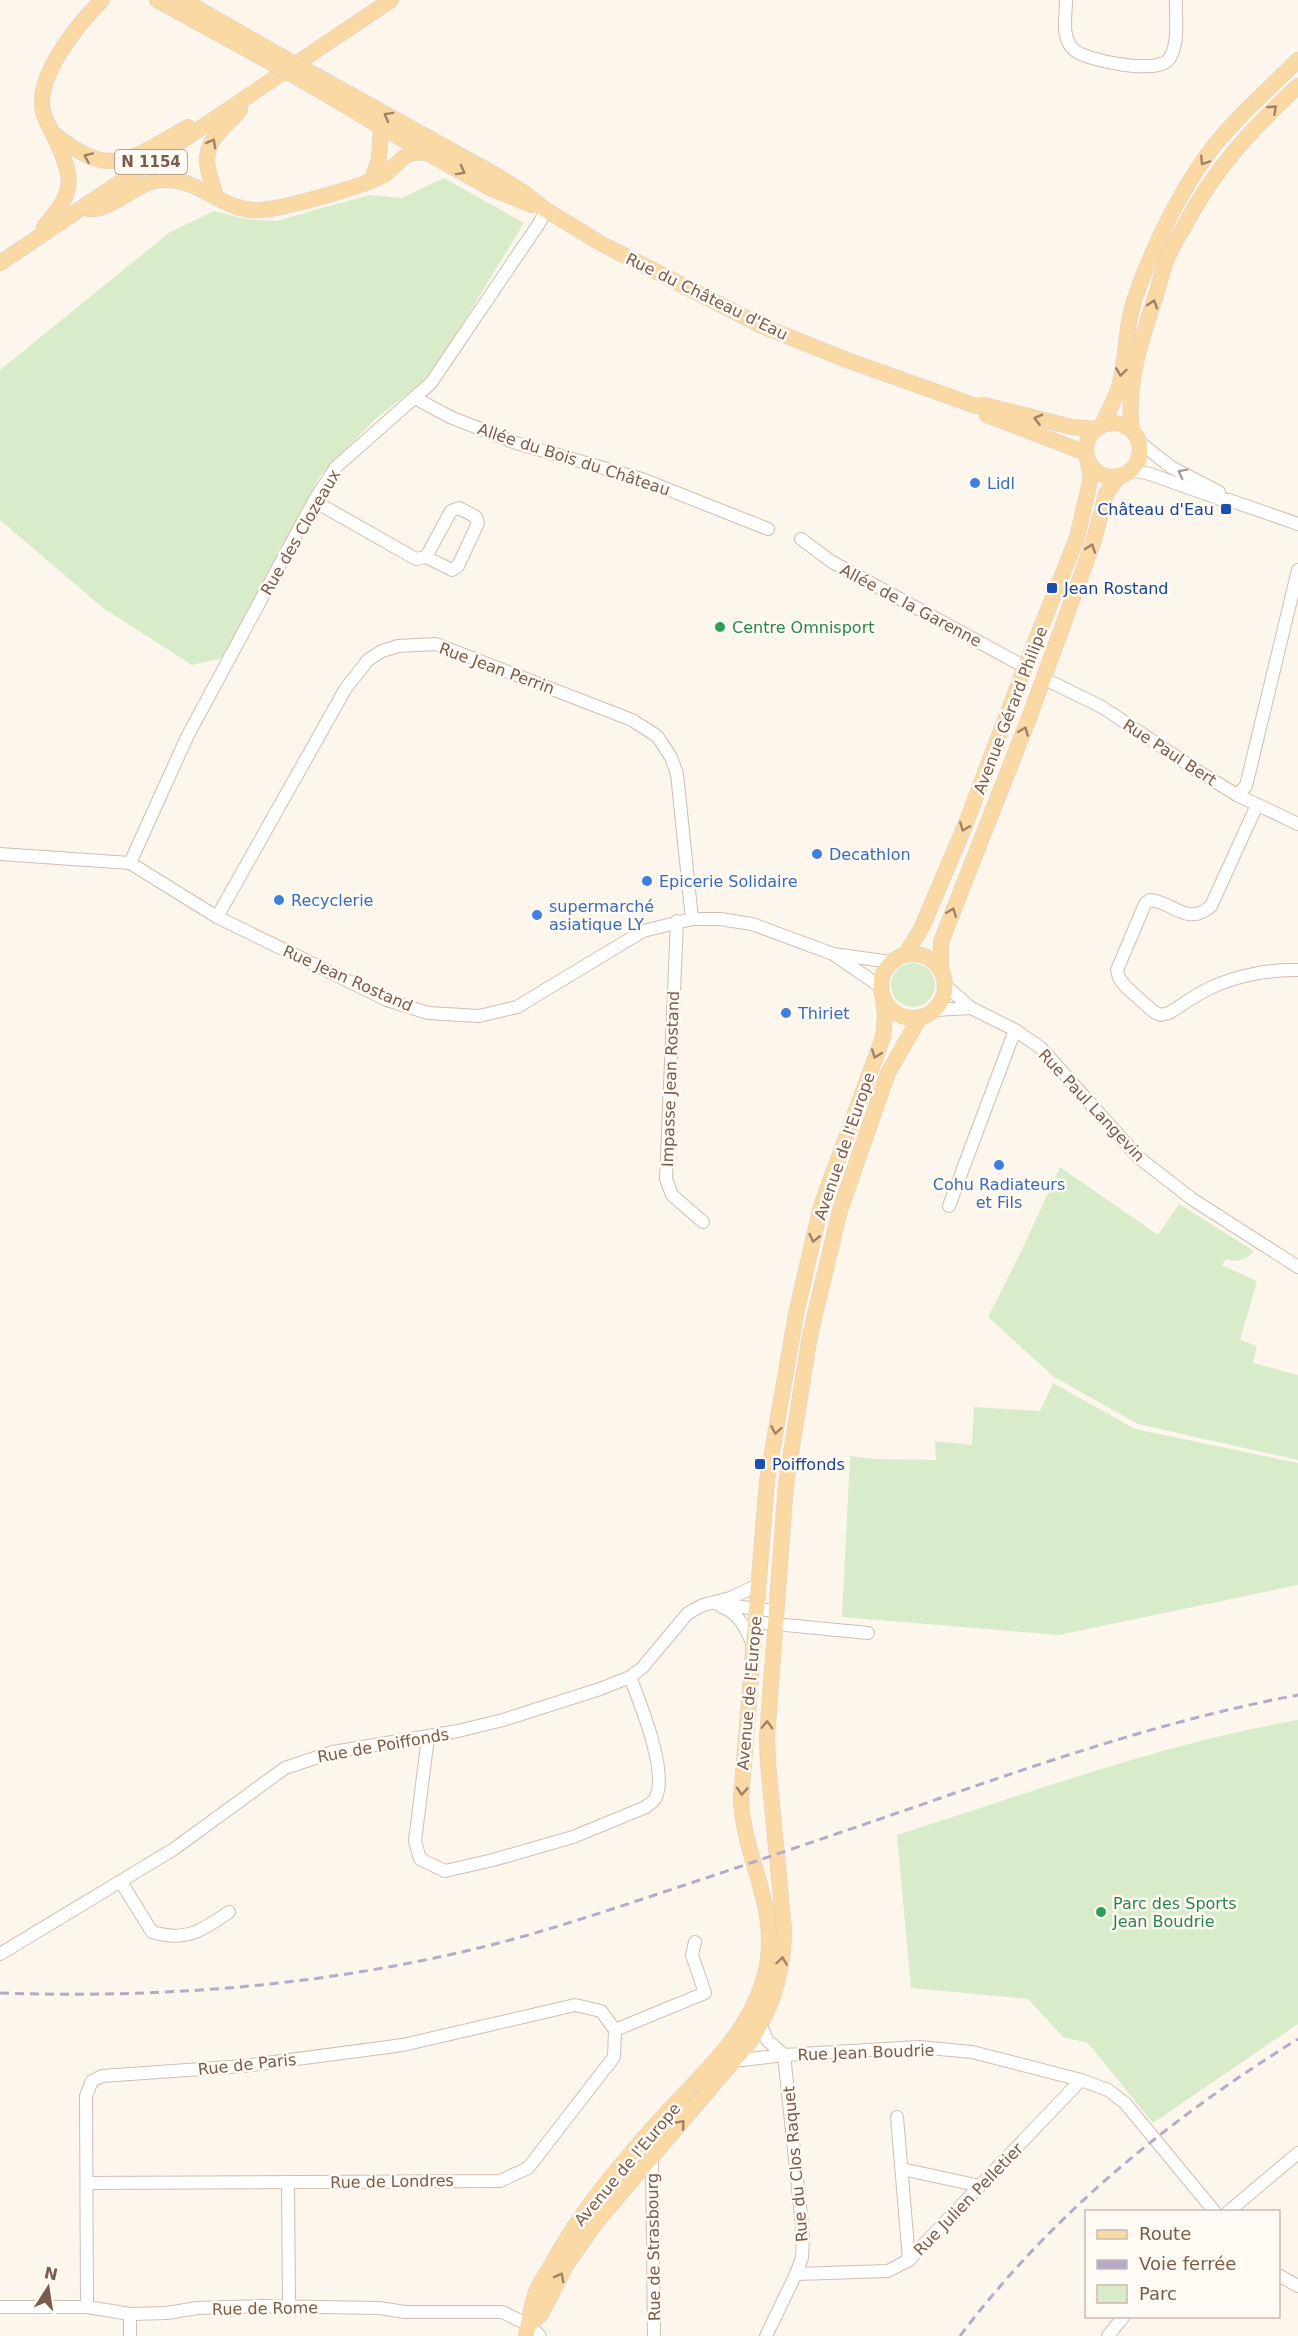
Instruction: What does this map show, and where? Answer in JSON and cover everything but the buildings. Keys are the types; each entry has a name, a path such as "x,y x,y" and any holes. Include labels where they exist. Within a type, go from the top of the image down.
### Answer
{"main road":[{"path":"81,22 86,0"},
{"path":"32,241 63,204 68,187 68,167 43,110 43,96 48,76 81,22 102,0"},
{"path":"157,0 266,54 323,86"},
{"path":"183,0 266,54"},
{"name":"N 1154","path":"0,262 391,0"},
{"path":"1298,60 1215,144 1182,195 1153,252 1134,299 1120,382 1099,427 1088,440 1086,455 1096,471 1111,477 1125,473 1138,460 1130,406 1136,360 1167,258 1196,203 1234,150 1298,86"},
{"name":"Rue du Château d'Eau","path":"323,86 381,128 405,135 427,153 508,196 546,210"},
{"name":"Rue du Château d'Eau","path":"323,86 405,135 513,186 546,210 602,244 764,327 847,360 976,406 984,405 1072,427 1099,427"},
{"path":"217,198 206,168 206,154 210,144 234,118 249,96"},
{"path":"53,134 84,156 96,161 117,162 135,156 196,123 219,117"},
{"path":"372,179 381,148 381,128"},
{"path":"381,148 405,135"},
{"path":"401,157 405,135"},
{"path":"83,207 97,210 138,187 154,181 170,179 185,181 237,207 262,210 342,190 384,175 401,157 411,153 427,153"},
{"name":"Rue du Château d'Eau","path":"976,406 981,413 1086,455"},
{"path":"1099,427 1118,423 1135,436"},
{"name":"Avenue Gérard Philipe","path":"906,954 922,927 953,854 1077,538 1091,477 1086,455"},
{"name":"Avenue Gérard Philipe","path":"941,969 941,942 1029,718 1094,540 1106,494 1125,473"},
{"path":"906,954 926,956 941,969 946,986 935,1010 920,1017 902,1016 887,1005 882,992 882,978 891,962 906,954"},
{"name":"Avenue de l'Europe","path":"525,2332 536,2292 583,2213 658,2122 735,2037 751,2011 763,1979 769,1950 768,1915 745,1832 741,1799 767,1481 796,1314 821,1206 883,1037 885,1017 882,992"},
{"name":"Avenue de l'Europe","path":"525,2332 541,2314 567,2264 597,2220 652,2158 761,2025 778,1983 784,1940 767,1752 786,1484 793,1436 810,1335 840,1210 888,1073 920,1017"}],"street":[{"path":"1066,0 1065,33 1076,52 1113,63 1155,66 1168,61 1175,48 1176,0"},
{"name":"Rue des Clozeaux","path":"130,863 197,717 314,501 336,467 430,383 546,210"},
{"name":"Allée du Bois du Château","path":"415,398 450,417 516,443 642,478 768,529"},
{"path":"1135,436 1171,467 1229,500"},
{"path":"1125,473 1150,474 1298,524"},
{"path":"314,501 416,560 426,557 452,570 458,566 478,523 476,517 459,508 451,511 426,557"},
{"name":"Allée de la Garenne","path":"801,539 832,562 1025,667"},
{"path":"1237,795 1246,786 1298,570"},
{"name":"Rue Jean Perrin","path":"218,917 346,688 368,660 382,651 398,646 436,644 632,720 657,736 671,757 677,774 692,919"},
{"name":"Rue Paul Bert","path":"1043,678 1102,707 1237,795 1298,825"},
{"path":"1257,805 1211,906 1205,911 1192,915 1150,900 1145,904 1117,970 1119,978 1126,987 1154,1012 1161,1015 1169,1013 1210,988 1256,974 1298,970"},
{"name":"Rue Jean Rostand","path":"0,854 130,863 218,917 387,1000 428,1013 478,1016 517,1008 643,931 692,919 720,919 752,924 832,954 891,962"},
{"name":"Impasse Jean Rostand","path":"677,921 666,1179 672,1196 703,1222"},
{"name":"Rue Jean Rostand","path":"832,954 882,992"},
{"name":"Rue Paul Langevin","path":"946,986 971,1008 1015,1030 1041,1048 1138,1156 1192,1199 1298,1267"},
{"name":"Rue Paul Langevin","path":"935,1010 971,1008"},
{"path":"949,1206 1015,1030"},
{"name":"Rue de Poiffonds","path":"0,1954 174,1849 285,1768 333,1752 428,1737 503,1720 630,1677 642,1668 688,1613 703,1605 730,1598 758,1585"},
{"path":"713,1603 756,1616 868,1633"},
{"path":"713,1603 738,1616 753,1646"},
{"path":"428,1737 415,1841 420,1859 445,1870 543,1847 646,1807 656,1798 659,1780 651,1730 630,1677"},
{"path":"121,1882 152,1932 170,1937 199,1932 229,1912"},
{"path":"615,2030 705,1993 692,1955 696,1942"},
{"name":"Rue de Paris","path":"87,2307 86,2096 92,2081 102,2076 244,2066 392,2046 575,2006 601,2011 615,2030"},
{"name":"Rue Jean Boudrie","path":"761,2025 767,2040 784,2055 919,2047 972,2052 1081,2080 1108,2090 1125,2103 1214,2210"},
{"name":"Rue de Londres","path":"87,2183 500,2181 528,2168 614,2057 615,2030"},
{"path":"733,2061 784,2055"},
{"name":"Rue du Clos Raquet","path":"766,2336 802,2258 803,2235 784,2055"},
{"name":"Rue Julien Pelletier","path":"796,2274 888,2271 909,2260 1081,2080"},
{"path":"897,2117 909,2260"},
{"path":"1229,2210 1298,2153"},
{"name":"Rue de Strasbourg","path":"652,2158 654,2336"},
{"path":"902,2169 980,2186"},
{"path":"288,2183 289,2307"},
{"path":"1280,2276 1298,2286"},
{"name":"Rue de Rome","path":"0,2307 87,2307 130,2314 167,2313 197,2308 289,2307 379,2308 405,2312 502,2312 525,2332 540,2336"},
{"path":"130,2314 130,2336"},
{"path":"1108,2336 1122,2318"}],"green space":[{"path":"444,178 524,223 430,377 375,419 320,476 222,658 192,665 103,608 0,520 0,370 170,232 214,211 245,219 276,221 369,195 402,198"},
{"path":"913,963 928,970 935,985 928,1000 913,1007 898,1000 891,985 898,970"},
{"path":"1060,1167 1158,1235 1179,1204 1254,1251 1242,1260 1226,1259 1222,1265 1257,1281 1240,1340 1257,1346 1253,1363 1298,1375 1298,1460 1138,1424 1054,1377 988,1317"},
{"path":"1053,1383 1135,1429 1298,1463 1298,1585 1059,1635 842,1617 850,1456 874,1459 936,1460 935,1441 972,1445 974,1407 1040,1411"},
{"name":"Parc des Sports Jean Boudrie","path":"1298,1720 1298,2024 1153,2123 1088,2043 1063,2037 1028,1999 911,1988 897,1835 1146,1756 1196,1742"}],"railway":[{"path":"0,1993 130,1993 259,1985 387,1967 451,1954 514,1939 610,1910 997,1778 1167,1725 1298,1695"},
{"path":"960,2336 1033,2249 1115,2172 1204,2102 1298,2039"}],"place":[{"name":"Lidl","path":"975,483"},
{"name":"Château d'Eau","path":"1226,509"},
{"name":"Jean Rostand","path":"1052,588"},
{"name":"Centre Omnisport","path":"720,627"},
{"name":"Decathlon","path":"817,854"},
{"name":"Epicerie Solidaire","path":"647,881"},
{"name":"Recyclerie","path":"279,900"},
{"name":"supermarché asiatique LY","path":"537,915"},
{"name":"Thiriet","path":"786,1013"},
{"name":"Cohu Radiateurs et Fils","path":"999,1165"},
{"name":"Poiffonds","path":"760,1464"},
{"name":"Parc des Sports Jean Boudrie","path":"1101,1912"}]}
